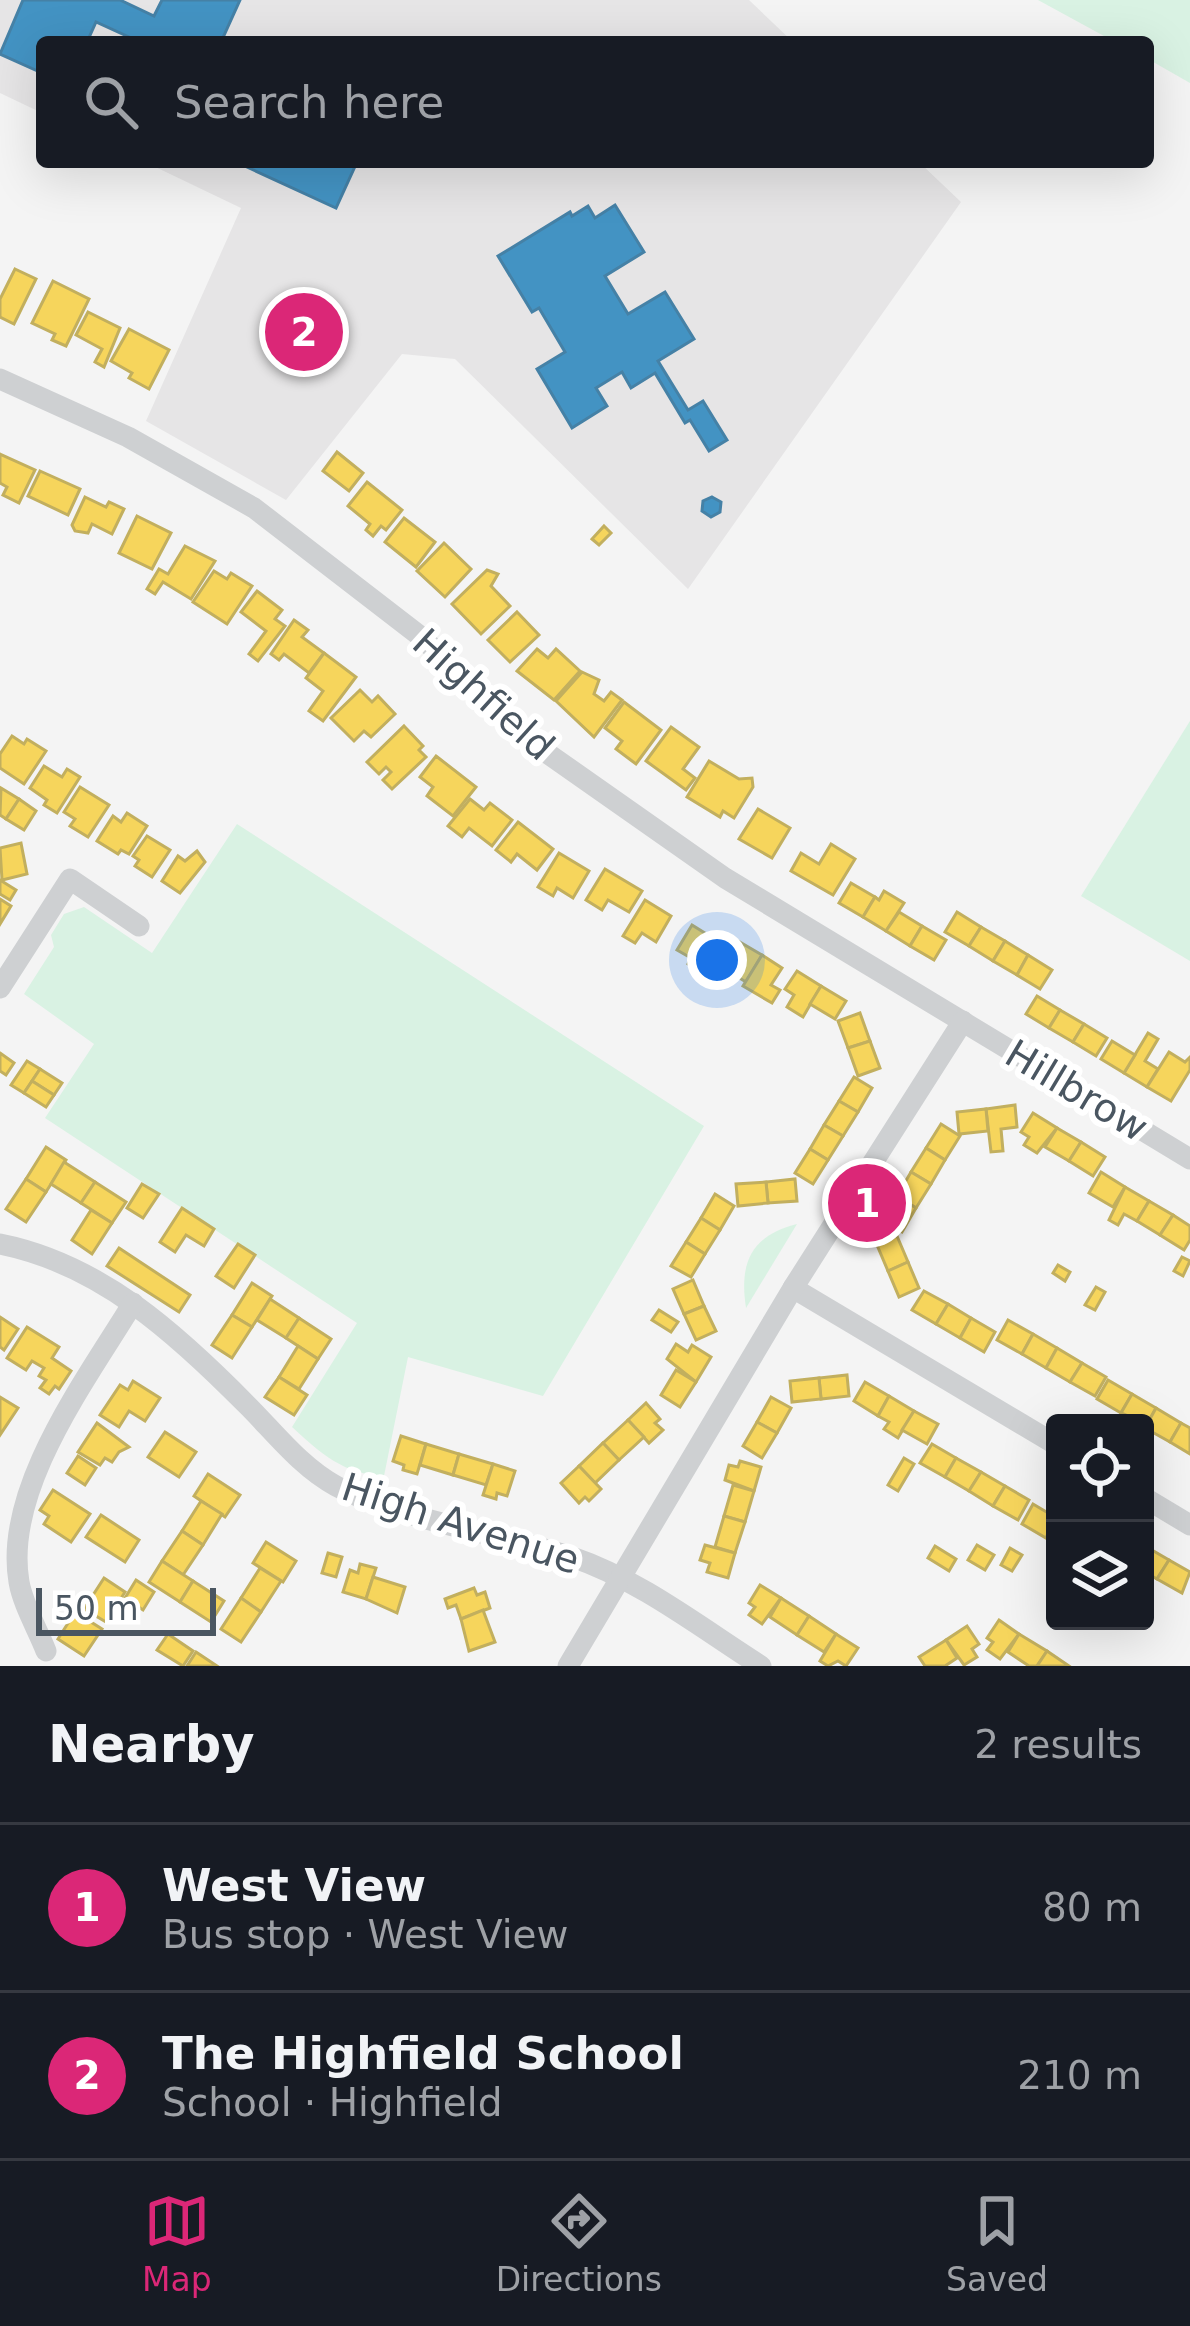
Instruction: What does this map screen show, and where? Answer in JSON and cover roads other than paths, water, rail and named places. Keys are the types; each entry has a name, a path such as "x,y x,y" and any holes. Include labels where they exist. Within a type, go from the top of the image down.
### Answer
{"street":[{"name":"Highfield","path":"0,379 128,437 254,508 420,636 537,746 724,878 963,1021"},
{"path":"0,988 70,879 139,926"},
{"name":"Hillbrow","path":"963,1021 1190,1160"},
{"path":"568,1666 793,1288 963,1021"},
{"name":"High Avenue","path":"0,1244 76,1267 133,1303 188,1346 294,1453 335,1485 573,1558 622,1578 761,1666"},
{"path":"793,1288 1046,1439"},
{"path":"46,1651 10,1581 38,1461 133,1303"},
{"path":"1154,1503 1190,1525"}],"place":[{"name":"The Highfield School","path":"304,332"},
{"name":"West View","path":"867,1203"}]}
